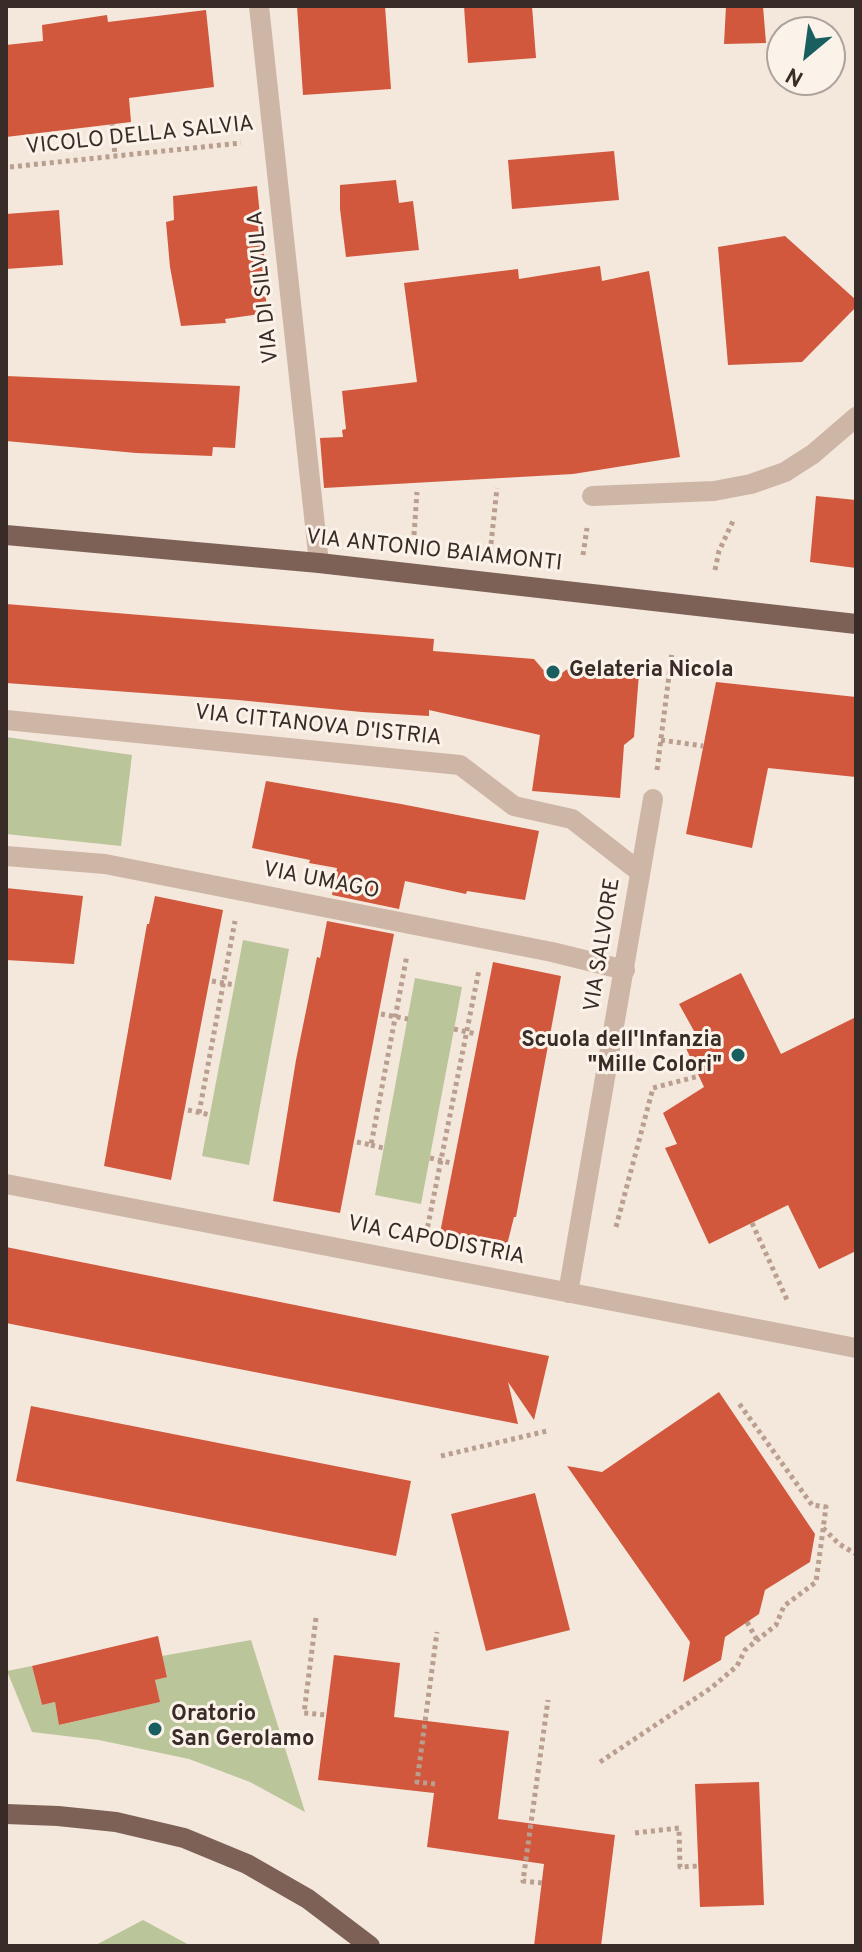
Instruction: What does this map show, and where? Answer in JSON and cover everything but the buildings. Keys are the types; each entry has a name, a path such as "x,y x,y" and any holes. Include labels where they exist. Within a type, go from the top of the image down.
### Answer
{"main road":[{"name":"VIA ANTONIO BAIAMONTI","path":"6,535 319,563 856,624"},
{"path":"6,1814 116,1822 184,1838 247,1864 308,1899 370,1946"}],"street":[{"name":"VIA DI SILVULA","path":"259,6 319,563"},
{"path":"592,496 714,491 751,484 794,466 813,454 856,417"},
{"name":"VIA CITTANOVA D'ISTRIA","path":"6,720 460,765 514,806 572,819 640,872"},
{"name":"VIA SALVORE","path":"568,1293 653,799"},
{"name":"VIA UMAGO","path":"6,856 105,864 552,952 625,970"},
{"name":"VIA CAPODISTRIA","path":"6,1184 856,1348"}],"path":[{"path":"112,124 115,155"},
{"name":"VICOLO DELLA SALVIA","path":"10,167 274,139"},
{"path":"715,570 719,551 751,484"},
{"path":"491,544 497,488"},
{"path":"414,535 417,492"},
{"path":"653,799 672,652"},
{"path":"661,740 703,746"},
{"path":"199,1113 236,920"},
{"path":"371,1145 407,958"},
{"path":"424,1242 478,974"},
{"path":"212,981 235,985"},
{"path":"381,1014 408,1019"},
{"path":"454,1029 476,1034"},
{"path":"613,1236 653,1088 699,1076"},
{"path":"188,1110 210,1115"},
{"path":"357,1142 383,1148"},
{"path":"430,1158 451,1163"},
{"path":"752,1223 792,1310"},
{"path":"600,1762 711,1688 737,1666 745,1650 776,1625 784,1606 816,1582 826,1507 812,1505 738,1402"},
{"path":"441,1456 547,1431"},
{"path":"823,1528 839,1544 856,1554"},
{"path":"316,1618 304,1713 326,1715"},
{"path":"747,1622 757,1640"},
{"path":"435,1784 417,1782 437,1632"},
{"path":"542,1883 523,1881 548,1700"},
{"path":"635,1833 679,1828 680,1867 699,1866"}],"green space":[{"path":"6,737 132,755 121,846 6,834"},
{"path":"243,940 289,949 249,1165 202,1156"},
{"path":"415,978 462,987 421,1204 375,1195"},
{"name":"Oratorio San Gerolamo","path":"251,1640 305,1812 250,1782 189,1759 99,1740 32,1732 7,1671 32,1666 42,1705 55,1702 60,1725 159,1702 155,1680 167,1676 162,1656"},
{"path":"143,1920 191,1946 94,1946"}],"place":[{"name":"Gelateria Nicola","path":"553,672"},
{"name":"Scuola dell'Infanzia \"Mille Colori\"","path":"738,1055"},
{"name":"Oratorio San Gerolamo","path":"155,1729"}]}
